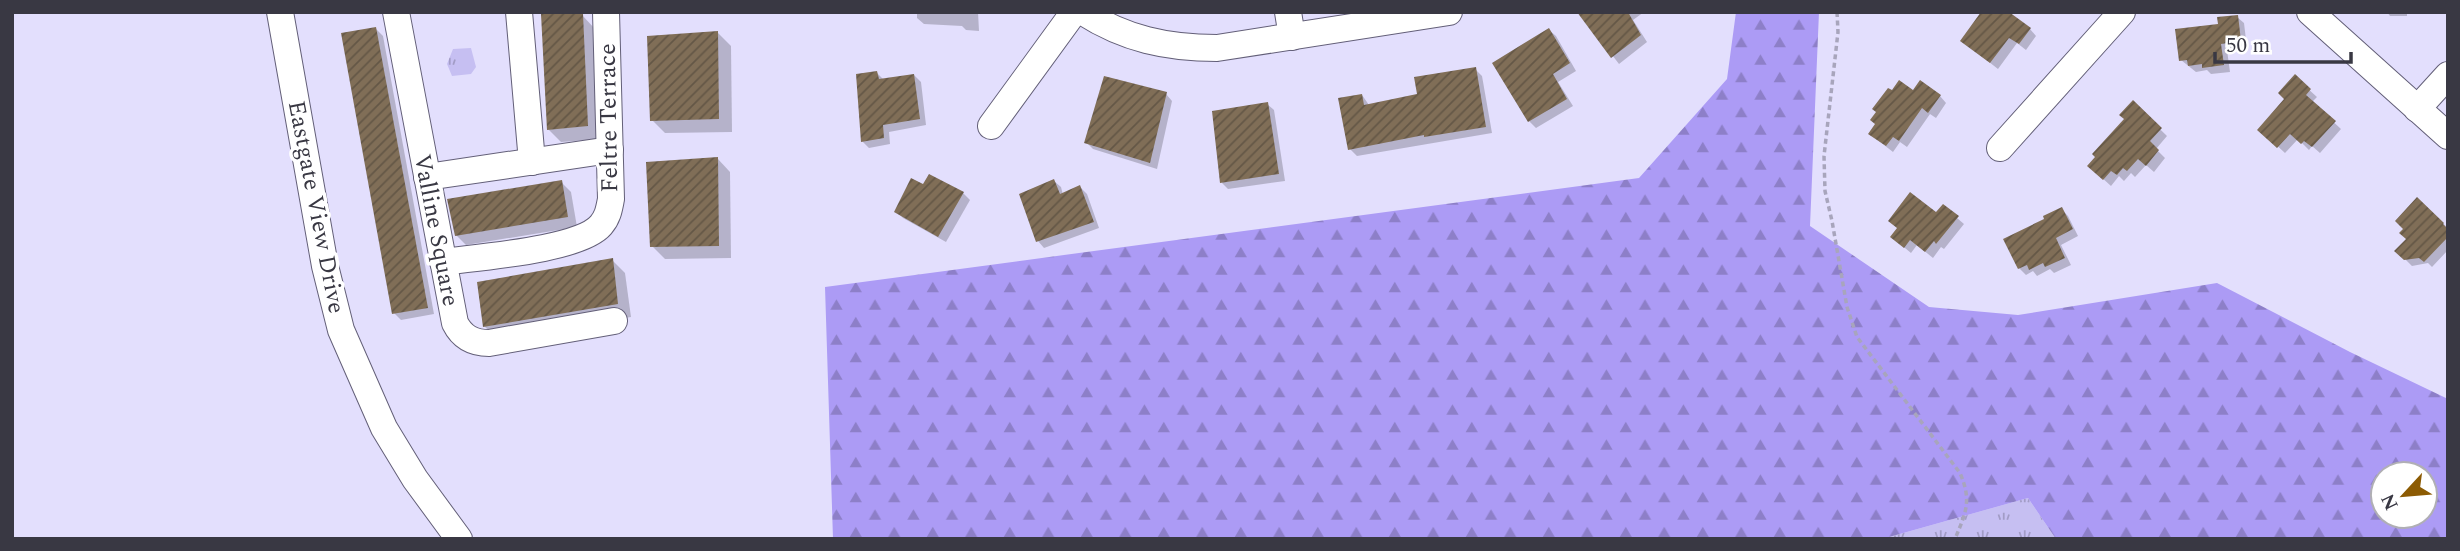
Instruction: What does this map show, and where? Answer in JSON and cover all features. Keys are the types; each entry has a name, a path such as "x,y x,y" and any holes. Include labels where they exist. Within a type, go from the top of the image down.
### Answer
{"street":[{"name":"Eastgate View Drive","path":"280,12 325,265 341,330 384,428 415,479 458,539"},
{"name":"Valline Square","path":"396,12 455,323 466,337 474,341 489,342 614,321"},
{"path":"519,12 532,162"},
{"name":"Feltre Terrace","path":"443,262 527,250 578,239 590,234 607,216 611,200 606,12"},
{"path":"991,126 1074,12"},
{"path":"1083,12 1127,36 1184,48 1217,48 1290,25 1449,12"},
{"path":"2000,148 2122,12"},
{"path":"2310,12 2448,136"},
{"path":"2417,109 2448,75"},
{"path":"427,177 610,150"}],"path":[{"path":"1838,12 1824,156 1825,191 1847,307 1857,337 1960,473 1968,491 1967,509 1955,539"}],"green space":[{"path":"1736,12 1819,12 1810,226 1929,307 2018,315 2217,283 2448,399 2448,539 2056,539 2028,498 1882,539 833,539 825,287 1639,178 1727,79"},
{"path":"471,48 476,67 471,74 452,76 447,64 453,49"},
{"path":"2028,498 2056,539 1882,539"}],"building":[{"path":"1577,12 1628,12 1641,35 1611,58"},
{"path":"1981,12 2009,12 2031,28 2019,44 2009,38 1990,63 1960,41"},
{"path":"541,14 583,14 588,126 547,130"},
{"path":"2238,15 2241,41 2221,44 2224,65 2202,68 2202,64 2188,66 2187,60 2179,61 2175,29 2218,24 2217,17"},
{"path":"376,27 428,308 392,314 341,33"},
{"path":"1549,28 1570,63 1553,74 1567,99 1528,122 1492,63"},
{"path":"718,31 719,119 650,121 647,36"},
{"path":"1476,67 1486,127 1424,135 1348,150 1338,98 1362,94 1364,105 1417,94 1414,77"},
{"path":"877,71 879,79 914,74 920,119 883,125 884,138 861,142 856,74"},
{"path":"2295,74 2311,89 2306,95 2336,121 2312,147 2304,141 2301,144 2290,134 2277,148 2257,130 2284,99 2278,93"},
{"path":"1104,76 1167,92 1150,163 1084,143"},
{"path":"1899,80 1913,90 1920,80 1941,95 1928,113 1922,108 1899,141 1893,137 1886,146 1868,134 1875,124 1870,120 1876,112 1872,109 1888,88 1892,90"},
{"path":"2133,100 2162,128 2150,141 2159,150 2146,166 2138,159 2127,171 2123,168 2117,175 2111,171 2103,180 2087,166 2095,157 2092,154 2124,119 2119,115"},
{"path":"1268,102 1279,174 1220,183 1212,111"},
{"path":"718,157 719,246 650,247 646,162"},
{"path":"929,174 964,192 938,237 894,212 911,178 923,184"},
{"path":"1054,179 1060,194 1080,185 1094,222 1036,242 1019,194"},
{"path":"562,180 568,217 455,236 447,199"},
{"path":"1910,192 1936,212 1943,204 1959,216 1936,244 1934,241 1925,252 1910,240 1904,248 1890,237 1897,228 1888,221"},
{"path":"2417,197 2448,229 2448,237 2424,262 2419,258 2404,260 2394,251 2406,239 2399,233 2403,229 2395,221"},
{"path":"2062,207 2073,229 2056,238 2065,258 2045,267 2043,263 2029,270 2027,265 2018,269 2003,239"},
{"path":"613,258 618,304 483,327 477,282"}]}
